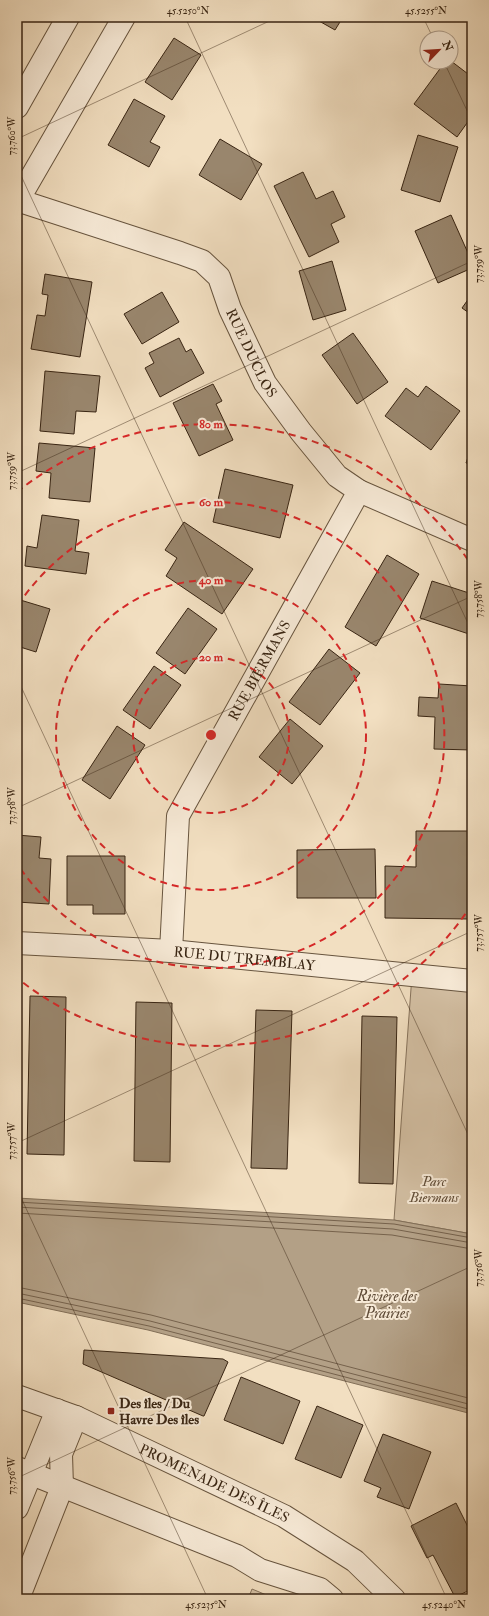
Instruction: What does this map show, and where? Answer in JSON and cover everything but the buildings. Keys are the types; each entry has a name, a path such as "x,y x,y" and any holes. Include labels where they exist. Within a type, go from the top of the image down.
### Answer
{"street":[{"path":"17,107 68,17"},
{"path":"17,200 124,17"},
{"name":"RUE DUCLOS","path":"17,200 180,252 202,261 219,277 230,309 265,383 301,432 337,476 359,491 472,540"},
{"name":"RUE BIERMANS","path":"171,951 178,816 359,491"},
{"name":"RUE DU TREMBLAY","path":"17,943 171,951 472,981"},
{"name":"PROMENADE DES ÎLES","path":"17,1396 67,1414 284,1516 355,1561 394,1599"},
{"path":"17,1508 24,1472 67,1414"},
{"path":"18,1599 62,1487 61,1454 67,1414"},
{"path":"24,1472 237,1556 260,1570 320,1589 332,1599"}],"green space":[{"name":"Parc Biermans","path":"412,975 472,981 472,1234 394,1220"},
{"path":"252,1589 276,1599 248,1599"}],"water":[{"name":"Rivière des Prairies","path":"17,1198 394,1220 472,1234 472,1414 148,1330 17,1302"}],"place":[{"name":"Des îles / Du Havre Des îles","path":"111,1411"}]}
